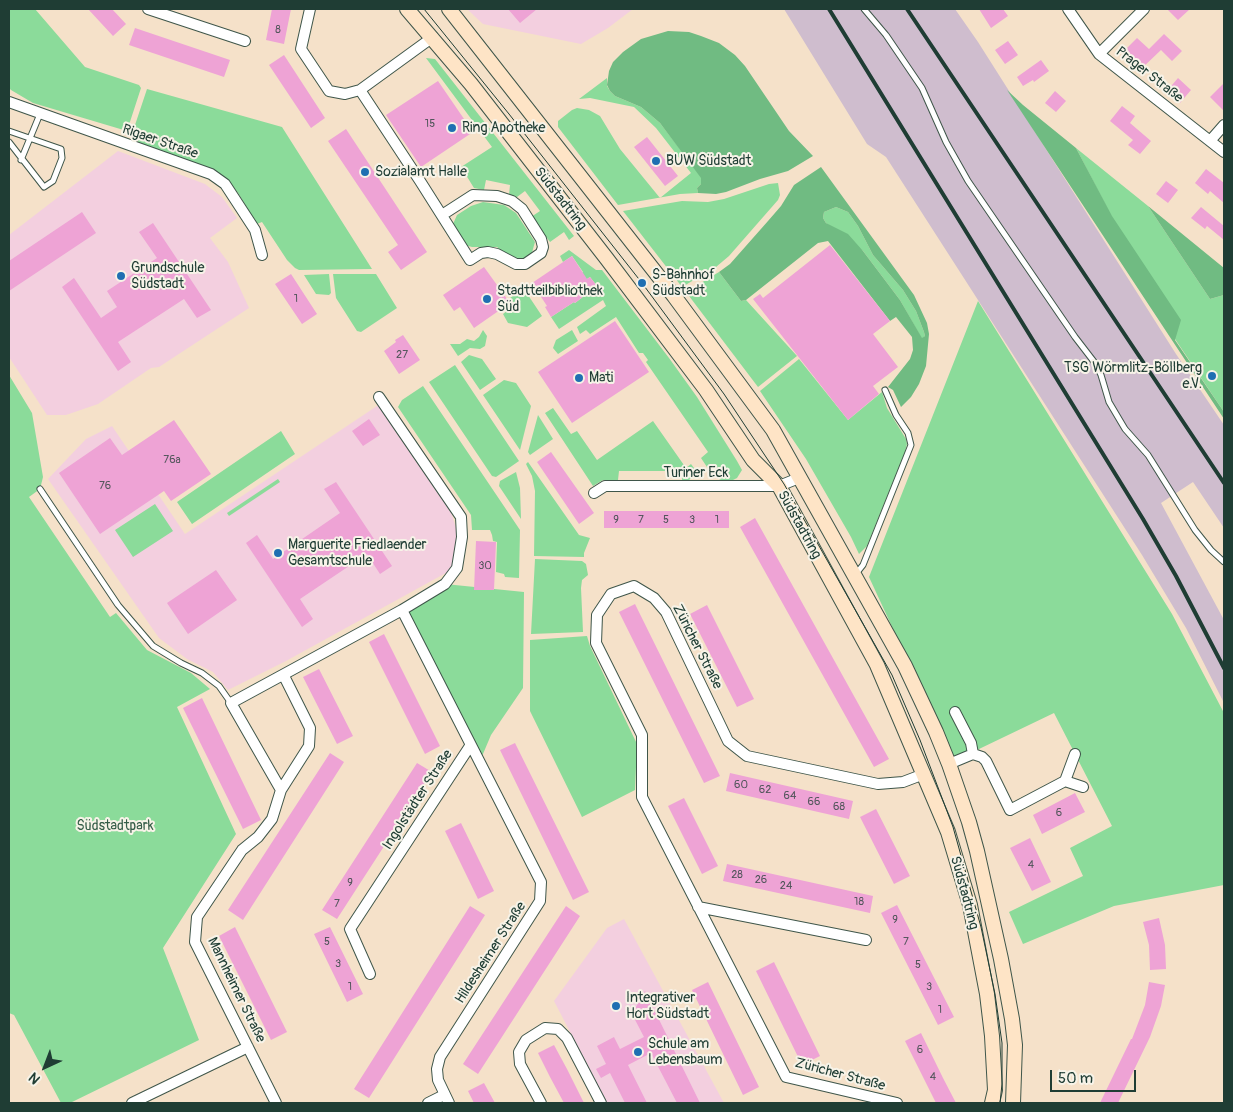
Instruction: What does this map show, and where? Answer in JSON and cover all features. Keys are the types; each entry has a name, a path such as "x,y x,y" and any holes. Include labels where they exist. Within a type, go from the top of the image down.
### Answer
{"street":[{"path":"148,9 245,41"},
{"path":"310,9 302,49 329,91 345,94 360,90 433,37"},
{"name":"Südstadtring","path":"407,9 433,37 607,259 706,390 753,460 779,486 877,665 948,832 970,905 987,994 992,1036 995,1090 992,1103"},
{"name":"Südstadtring","path":"449,9 674,296 749,395 773,430 905,666 933,724 971,829 1001,958 1012,1018 1015,1045 1013,1103"},
{"name":"Prager Straße","path":"1068,9 1099,54 1224,152"},
{"path":"1099,54 1144,9"},
{"path":"360,90 470,260 481,253 488,252 498,254 516,264 524,264 541,253 543,247 541,239 522,209 512,201 496,196 473,195 442,215"},
{"name":"Rigaer Straße","path":"9,102 211,174 225,184 255,230 262,255"},
{"path":"1210,141 1224,125"},
{"path":"281,790 231,703 284,676 402,610 445,584 457,568 462,537 461,517 379,397"},
{"name":"Turiner Eck","path":"594,493 605,486 779,486 799,478"},
{"name":"Züricher Straße","path":"897,1103 786,1077 642,797 642,735 596,642 597,615 611,594 634,586 654,598 666,612 728,741 747,756 878,784 903,782 924,774"},
{"name":"Ingolstädter Straße","path":"370,974 350,929 470,746 402,610"},
{"name":"Mannheimer Straße","path":"276,1103 195,942 197,917 242,850 258,837 272,819 281,790 309,746 310,728 284,676"},
{"path":"954,712 971,743 973,754"},
{"name":"Hildesheimer Straße","path":"428,1103 446,1099 438,1080 437,1069 440,1057 540,901 541,882 470,746"},
{"path":"949,764 973,754 982,757 986,761 1010,810 1065,781 1074,754"},
{"path":"1065,781 1083,787"},
{"path":"698,907 866,940"},
{"path":"541,1103 520,1064 519,1052 526,1040 545,1028 558,1029 567,1038 601,1103"},
{"path":"132,1103 248,1047"}],"lane":[{"path":"864,9 886,35 922,88 946,142 968,181 1075,337 1095,362 1110,402 1125,430 1158,470 1195,530 1211,550 1224,562"},
{"path":"21,160 40,114"},
{"path":"9,131 61,149 62,158 53,181 44,187 21,160 9,142"},
{"path":"855,575 863,565 911,445 908,434 896,415 885,390"},
{"path":"40,489 118,605 153,646 202,673 218,686 231,703"}],"shaded area":[{"path":"467,9 633,9 608,28 581,44 483,24"},
{"path":"784,9 955,9 978,42 1176,354 1224,425 1224,528 1193,482 1161,503 1224,620 1224,703 1186,628 1142,555 886,157 867,144"},
{"name":"Grundschule Südstadt","path":"118,151 205,184 222,197 237,218 210,238 228,262 249,308 159,367 151,368 98,404 66,415 47,415 9,357 9,235"},
{"name":"Marguerite Friedlaender Gesamtschule","path":"380,404 451,512 459,538 453,569 286,661 228,690 213,672 187,659 159,638 48,479 86,439 112,426 185,534"},
{"name":"Schule am Lebensbaum","path":"624,919 724,1103 607,1103 554,1001 607,928"}],"green space":[{"path":"9,9 35,9 85,67 139,85 141,88 127,131 33,103 9,88"},
{"path":"668,31 689,32 701,36 719,43 735,55 745,66 789,131 813,156 788,171 726,192 716,194 698,193 697,188 701,184 701,178 660,123 641,107 615,96 607,85 609,71 613,62 623,52 641,39"},
{"path":"426,58 435,59 574,236 569,240 564,232 550,242 531,217 540,211 525,191 517,197 509,195 510,185 486,180 484,190 474,188 461,167 492,147"},
{"path":"607,78 607,86 615,96 641,107 660,123 702,178 701,184 697,188 698,193 661,197 691,173 656,128 634,107 590,98 579,99"},
{"path":"147,89 282,127 372,269 299,270 295,268 287,260 262,222 257,224 238,193 226,178 209,168 140,143 135,139 133,131"},
{"path":"1007,90 1076,148 1112,216 1181,320 1175,340 1224,412 1224,419"},
{"path":"577,108 589,110 600,116 620,149 660,198 618,205 558,127 558,121"},
{"path":"1076,148 1148,206 1210,299 1224,295 1224,412 1175,339"},
{"path":"821,167 914,295 927,323 929,334 926,366 919,384 911,397 901,407 893,390 888,387 910,359 913,350 912,337 896,317 890,321 828,241 818,243 746,300 741,301 719,272 730,264 781,206 794,185","holes":["836,207 848,212 858,226 873,255 903,290 916,311 925,336 922,338 900,300 863,251 848,234 826,223 823,218 824,212"]},
{"path":"778,183 780,195 778,200 729,256 716,267 682,287 623,211 682,201 708,202"},
{"path":"483,202 504,205 516,213 535,242 531,256 521,262 508,257 497,247 472,247 465,245 453,224 457,215 471,206"},
{"path":"1148,206 1224,268 1224,295 1210,299"},
{"path":"836,207 848,212 858,226 873,255 903,290 916,311 925,336 922,339 900,300 863,251 826,223 823,218 824,212"},
{"path":"569,250 596,270 602,270 669,358 697,397 737,461 742,470 737,478 723,481 713,476 701,458 708,452 646,362 648,360 643,353 639,353 616,317 590,334 586,330 580,334 577,327 606,306 603,300 559,329 551,317 575,303 597,286 590,277 570,290 565,284 583,272 572,256 563,262 560,256"},
{"path":"719,272 741,301 746,300 797,356 758,387 686,292"},
{"path":"329,274 331,293 329,295 316,294 304,275"},
{"path":"333,274 376,274 397,308 361,332 357,331 336,298"},
{"path":"524,289 542,316 527,327 508,323 503,314 515,305 510,298"},
{"path":"978,301 1172,614 1224,713 1224,885 1114,906 1023,944 1009,912 1083,876 1070,848 1112,826 1054,713 954,761 869,577"},
{"path":"483,330 487,336 485,346 480,349 470,348 458,356 450,344 460,344 467,339 474,341"},
{"path":"572,330 578,341 558,354 553,348 556,340"},
{"path":"469,355 482,359 496,379 480,390 461,362"},
{"path":"799,359 848,420 882,392 887,408 906,439 905,452 867,546 859,554 806,459 760,391"},
{"path":"455,365 519,461 496,477 492,476 429,382"},
{"name":"Südstadtpark","path":"9,375 32,413 43,477 40,489 29,497 110,617 116,613 147,650 191,673 210,689 177,707 236,834 163,948 199,1040 70,1103 61,1103 14,1015 9,1013"},
{"path":"504,380 516,383 531,406 520,450 483,395"},
{"path":"423,386 520,530 519,578 505,577 504,574 496,572 497,542 493,541 490,530 472,530 471,515 398,407 402,400"},
{"path":"553,408 571,434 577,431 597,460 653,421 686,468 691,464 694,468 694,476 689,480 682,480 682,471 619,471 618,480 603,480 593,486 545,413"},
{"path":"538,415 553,439 530,455 528,452"},
{"path":"281,431 295,454 192,524 177,502"},
{"path":"528,462 579,535 590,538 584,557 534,556 535,491 532,476 526,464"},
{"path":"516,472 520,488 521,519 499,486 500,481"},
{"path":"278,479 280,482 229,516 227,513"},
{"path":"155,504 173,531 133,557 115,530"},
{"path":"535,559 582,561 586,564 588,575 582,580 581,588 583,632 531,634"},
{"path":"445,584 524,592 523,688 491,735 480,761 402,610"},
{"path":"587,636 637,744 635,790 582,817 530,711 530,640"}],"building":[{"path":"88,9 112,9 126,24 113,36"},
{"path":"272,9 291,9 284,44 266,40"},
{"path":"508,9 537,9 520,23"},
{"path":"979,9 1003,9 1008,16 991,28"},
{"path":"1167,9 1190,9 1178,20"},
{"path":"135,28 230,60 224,77 129,45"},
{"path":"1164,34 1182,51 1172,61 1161,50 1139,71 1122,53 1137,38 1149,49"},
{"path":"1008,41 1018,55 1005,64 995,50"},
{"path":"284,55 325,118 311,128 269,65"},
{"path":"1041,60 1049,71 1034,82 1033,80 1023,86 1017,77"},
{"path":"1178,78 1191,90 1180,103 1167,91"},
{"path":"438,81 473,132 421,167 386,115"},
{"path":"1224,83 1224,111 1210,97"},
{"path":"1055,91 1066,101 1056,112 1045,103"},
{"path":"1122,106 1135,116 1130,123 1151,141 1140,154 1128,145 1133,140 1110,121"},
{"path":"346,129 427,252 401,270 388,252 398,245 328,141"},
{"name":"BUW Südstadt","path":"647,137 678,176 665,186 634,147"},
{"path":"1206,169 1224,183 1224,203 1210,191 1208,194 1195,183"},
{"path":"1166,181 1178,190 1168,203 1156,194"},
{"path":"1201,207 1224,226 1224,240 1207,226 1205,229 1191,218"},
{"path":"82,212 96,233 9,291 9,261"},
{"path":"153,223 211,310 197,318 184,299 118,342 131,362 118,371 62,287 74,278 101,318 117,307 107,291 157,258 139,232"},
{"path":"830,245 890,321 873,334 898,367 873,386 879,394 848,420 753,299 760,294 763,298"},
{"path":"572,256 587,279 590,277 597,286 575,303 551,317 545,307 547,306 532,283"},
{"path":"484,267 510,303 474,328 460,307 454,311 443,295"},
{"path":"291,274 317,314 302,324 275,284"},
{"path":"615,321 649,372 572,423 538,372"},
{"path":"403,335 420,360 399,374 384,351"},
{"path":"369,419 380,435 363,446 352,431"},
{"path":"174,420 211,474 171,501 164,491 100,534 59,473 110,438 122,455"},
{"path":"551,452 594,513 579,524 537,462"},
{"path":"336,482 392,566 380,574 367,554 300,599 313,619 302,627 246,543 257,535 273,559 340,513 324,489"},
{"path":"604,511 729,511 729,528 604,528"},
{"path":"755,518 889,759 874,767 740,527"},
{"path":"476,541 496,542 494,590 474,590"},
{"path":"216,570 237,600 188,634 167,603"},
{"path":"635,604 720,776 704,783 619,612"},
{"path":"707,605 754,699 737,707 690,614"},
{"path":"384,634 440,746 425,754 369,642"},
{"path":"319,669 353,736 337,744 303,677"},
{"path":"202,698 261,820 243,829 183,708"},
{"path":"515,743 589,892 573,900 500,750"},
{"path":"330,753 344,762 243,920 228,910"},
{"path":"417,763 432,772 337,919 322,910"},
{"path":"730,773 853,801 849,819 726,791"},
{"path":"1075,793 1085,812 1042,834 1033,815"},
{"path":"684,798 718,866 702,874 668,806"},
{"path":"876,809 910,876 894,884 860,817"},
{"path":"461,823 494,891 478,899 445,831"},
{"path":"1030,838 1051,882 1032,891 1010,848"},
{"path":"727,864 873,896 870,913 723,881"},
{"path":"897,905 954,1017 938,1025 881,913"},
{"path":"470,906 485,915 369,1098 354,1089"},
{"path":"566,906 580,916 478,1074 463,1064"},
{"path":"1159,918 1165,945 1166,969 1150,970 1149,945 1143,922"},
{"path":"235,927 287,1032 271,1040 219,936"},
{"path":"330,927 363,994 347,1002 314,934"},
{"path":"774,962 820,1056 802,1065 756,971"},
{"path":"708,982 759,1087 743,1095 692,990"},
{"path":"1149,982 1165,985 1161,1006 1150,1037 1118,1103 1100,1103 1132,1039 1145,1005"},
{"path":"645,991 700,1103 677,1103 651,1053 628,1065 647,1103 625,1103 610,1073 601,1078 596,1069 606,1064 597,1046 614,1037 620,1049 644,1037 632,1014"},
{"path":"921,1033 956,1103 936,1103 905,1041"},
{"path":"554,1045 584,1103 564,1103 550,1077 538,1053"},
{"path":"484,1083 495,1103 474,1103 468,1091"}],"tram line":[{"path":"424,9 642,283 724,394 784,484 892,675 920,740 953,827 981,927 995,994 1002,1043 1000,1103"}],"railway":[{"path":"829,9 1143,519 1176,576 1224,668"},
{"path":"907,9 1224,483"}],"place":[{"name":"Ring Apotheke","path":"452,128"},
{"name":"BUW Südstadt","path":"656,161"},
{"name":"Sozialamt Halle","path":"365,172"},
{"name":"Grundschule Südstadt","path":"121,276"},
{"name":"S-Bahnhof Südstadt","path":"642,283"},
{"name":"Stadtteilbibliothek Süd","path":"487,299"},
{"name":"TSG Wörmlitz-Böllberg e.V.","path":"1212,376"},
{"name":"Mati","path":"579,378"},
{"name":"Marguerite Friedlaender Gesamtschule","path":"278,553"},
{"name":"Integrativer Hort Südstadt","path":"616,1006"},
{"name":"Schule am Lebensbaum","path":"638,1052"}]}
